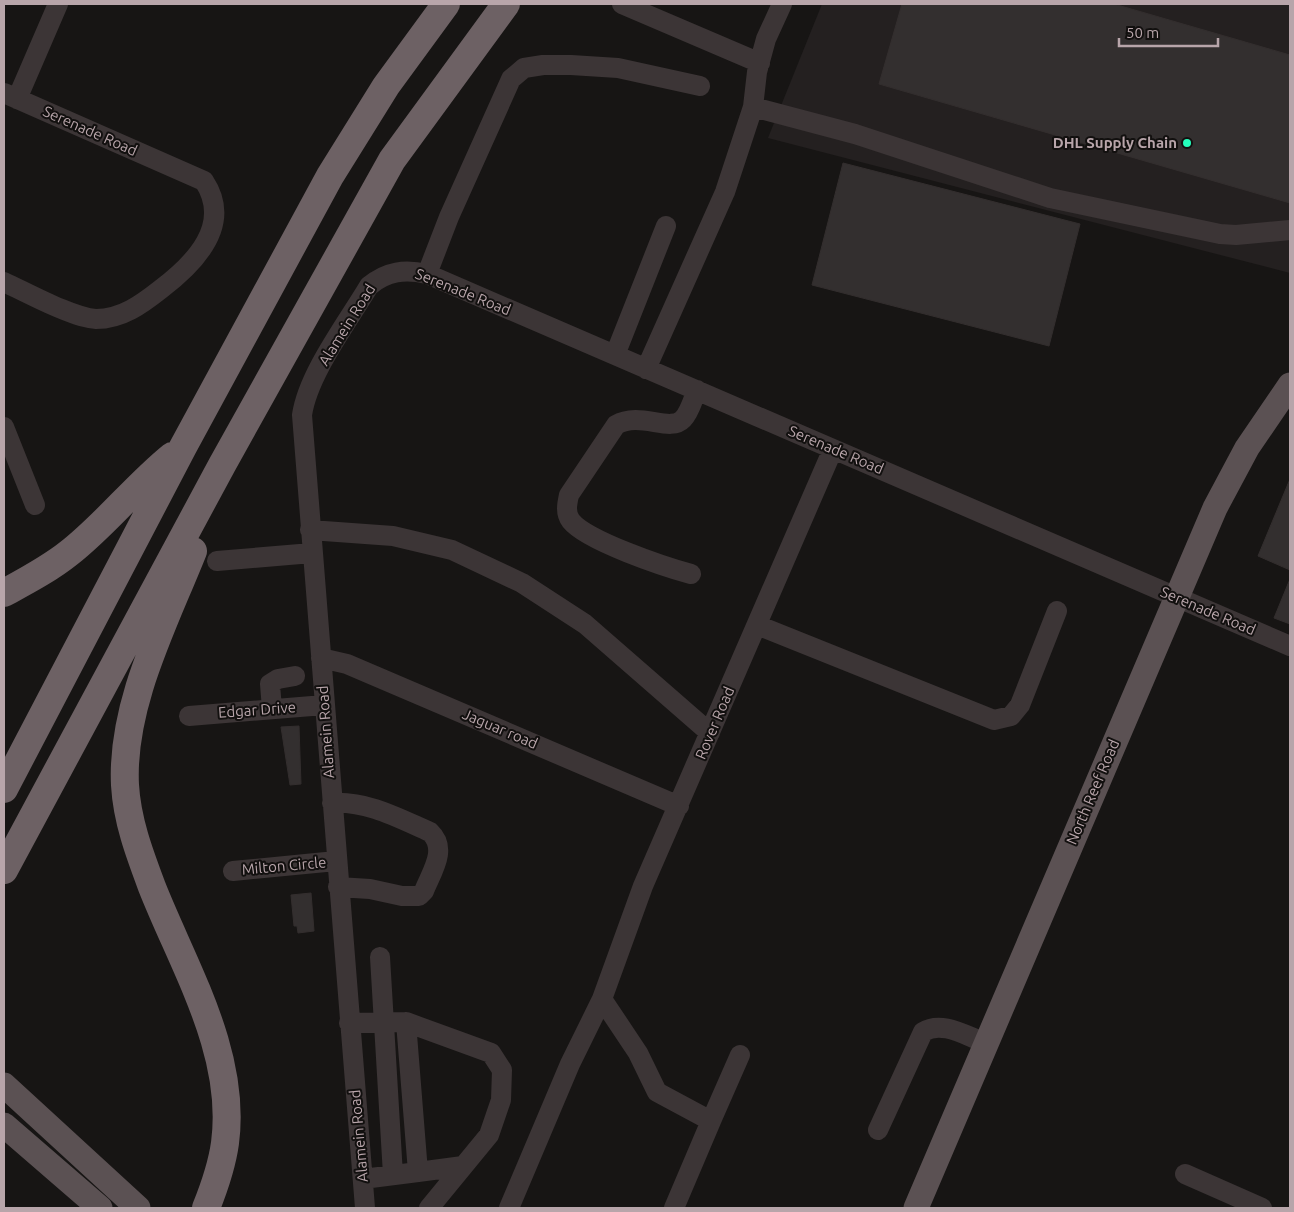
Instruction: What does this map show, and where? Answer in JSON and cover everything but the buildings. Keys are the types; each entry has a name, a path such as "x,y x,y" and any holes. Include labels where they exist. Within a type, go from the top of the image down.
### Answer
{"highway":[{"path":"4,789 182,447 330,176 386,86 446,4"},
{"path":"4,870 222,465 392,160 506,4"},
{"path":"4,593 32,578 69,554 148,476 182,447"},
{"path":"206,1208 225,1144 227,1118 224,1083 217,1046 205,1013 138,849 130,820 125,786 125,752 132,713 140,686 214,501 222,465"}],"main road":[{"name":"North Reef Road","path":"916,1208 1215,508 1234,471 1270,412 1290,385"},
{"path":"4,1085 138,1208"},
{"path":"4,1125 100,1208"}],"street":[{"path":"10,96 58,4"},
{"path":"622,4 760,63"},
{"path":"646,369 725,192 753,107 760,63 766,40 782,4"},
{"path":"427,274 449,217 511,79 524,68 544,65 618,68 700,86"},
{"name":"Serenade Road","path":"4,282 78,314 95,319 114,317 137,308 182,272 198,255 208,238 214,209 211,193 204,182 10,96"},
{"path":"753,107 855,134 1050,198 1220,234 1236,235 1290,230"},
{"path":"615,355 666,226"},
{"name":"Serenade Road","path":"379,277 410,270 427,274 1290,646"},
{"name":"Alamein Road","path":"365,1208 336,862 302,415 305,398 368,286 379,277"},
{"path":"692,574 647,560 589,534 570,519 566,508 569,495 616,424 625,420 639,419 669,425 676,424 685,417 697,390"},
{"path":"4,427 36,505"},
{"name":"Rover Road","path":"509,1208 570,1064 602,998 643,886 833,449"},
{"path":"310,530 393,536 452,550 522,583 585,624 710,733"},
{"path":"218,561 312,553"},
{"path":"757,625 994,720 1011,716 1020,705 1057,610"},
{"name":"Jaguar road","path":"321,658 347,664 679,806"},
{"path":"272,709 270,684 278,679 295,676"},
{"name":"Edgar Drive","path":"190,716 324,704"},
{"path":"332,803 348,802 369,805 430,832 437,838 440,846 424,891 418,896 402,896 370,888 338,887"},
{"name":"Milton Circle","path":"233,871 336,862"},
{"path":"380,957 393,1175"},
{"path":"602,998 638,1053 657,1092 711,1121"},
{"path":"350,1023 406,1022 492,1053 502,1070 501,1100 489,1134 429,1208"},
{"path":"406,1022 418,1172"},
{"path":"878,1130 923,1032 932,1026 942,1027 986,1044"},
{"path":"674,1208 740,1054"},
{"path":"363,1179 463,1166"},
{"path":"1185,1174 1262,1208"}],"shaded area":[{"path":"822,4 1290,4 1290,273 768,138"}],"place":[{"name":"DHL Supply Chain","path":"1187,143"}]}
